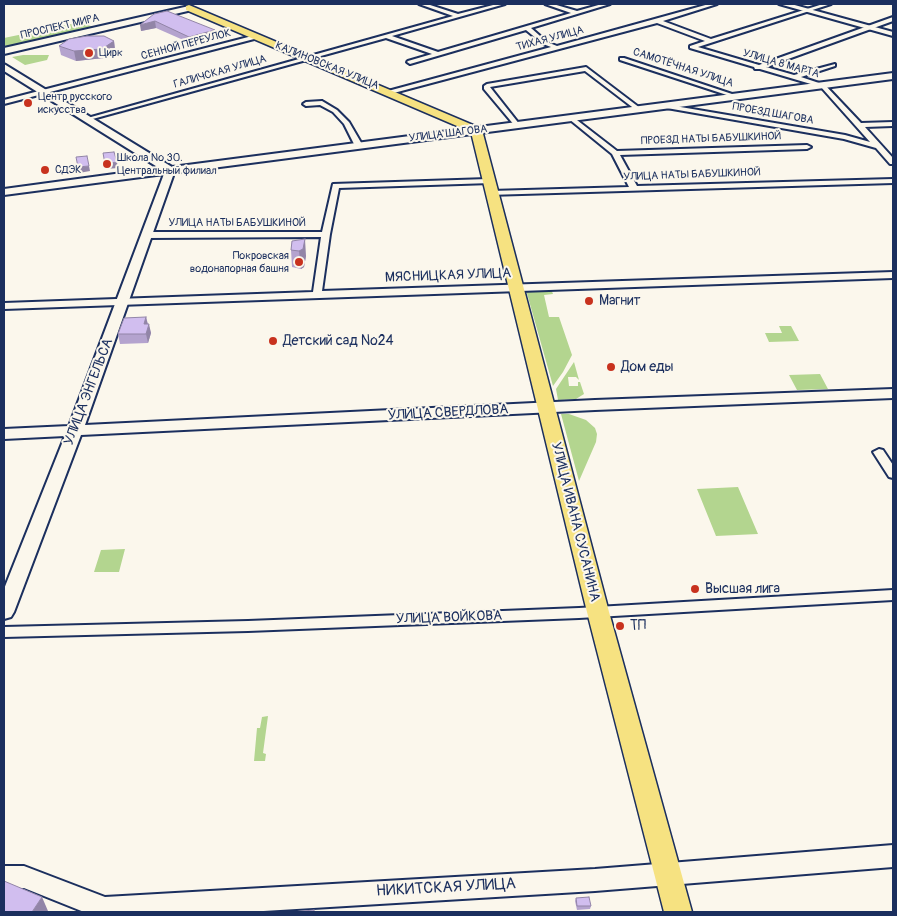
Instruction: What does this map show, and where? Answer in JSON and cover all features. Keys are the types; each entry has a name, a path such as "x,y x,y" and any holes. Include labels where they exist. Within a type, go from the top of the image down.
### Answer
{"main road":[{"name":"КАЛИНОВСКАЯ УЛИЦА","path":"178,4 390,92 476,130"},
{"name":"ПРОСПЕКТ МИРА","path":"4,51 208,4"},
{"path":"783,4 893,34"},
{"path":"4,67 169,170"},
{"name":"УЛИЦА ШАГОВА","path":"4,192 893,76"},
{"name":"УЛИЦА ИВАНА СУСАНИНА","path":"476,130 598,612 678,912"},
{"name":"УЛИЦА ЭНГЕЛЬСА","path":"4,612 148,235 169,177 169,170"},
{"name":"УЛИЦА СВЕРДЛОВА","path":"4,434 546,408"},
{"name":"НИКИТСКАЯ УЛИЦА","path":"4,877 24,877 105,909 668,874 893,856"}],"street":[{"path":"422,4 458,16"},
{"name":"ГАЛИЧСКАЯ УЛИЦА","path":"87,119 502,4"},
{"path":"548,4 577,13"},
{"path":"410,62 608,4"},
{"name":"ТИХАЯ УЛИЦА","path":"390,92 714,4"},
{"path":"657,21 711,41 828,4"},
{"path":"757,68 893,19"},
{"path":"526,27 545,43 555,47"},
{"path":"386,36 438,54"},
{"name":"СЕННОЙ ПЕРЕУЛОК","path":"4,102 256,37"},
{"name":"УЛИЦА 8 МАРТА","path":"711,41 692,47 757,68 823,86 893,162"},
{"path":"292,52 309,55 327,52"},
{"name":"САМОТЁЧНАЯ УЛИЦА","path":"622,59 738,97"},
{"path":"793,78 833,65"},
{"path":"517,125 487,89 488,86 586,69 638,109"},
{"path":"306,104 322,103 335,111 347,123 359,146"},
{"name":"ПРОЕЗД ШАГОВА","path":"663,106 826,134 878,146"},
{"path":"571,118 615,153 634,188"},
{"path":"859,125 893,124"},
{"name":"ПРОЕЗД НАТЫ БАБУШКИНОЙ","path":"615,153 807,147"},
{"name":"УЛИЦА НАТЫ БАБУШКИНОЙ","path":"317,294 326,234 336,186 634,188 893,181"},
{"name":"УЛИЦА НАТЫ БАБУШКИНОЙ","path":"148,235 326,234"},
{"name":"МЯСНИЦКАЯ УЛИЦА","path":"4,306 515,286 893,275"},
{"name":"УЛИЦА СВЕРДЛОВА","path":"546,408 893,394"},
{"path":"880,452 893,474"},
{"name":"УЛИЦА ВОЙКОВА","path":"4,632 248,626 598,612 893,595"}],"green space":[{"path":"81,22 93,27 4,48 4,38"},
{"path":"49,55 47,60 25,65 12,57"},
{"path":"551,289 553,294 544,295 549,317 559,317 572,355 553,386 526,290"},
{"path":"779,326 791,326 799,341 769,342 765,333 782,333"},
{"path":"574,362 579,380 576,377 568,377 569,386 578,386 578,382 580,382 584,394 576,399 558,400 556,389"},
{"path":"820,374 828,389 797,390 789,375"},
{"path":"561,414 569,414 586,420 595,428 597,434 596,442 579,481"},
{"path":"738,487 758,534 716,536 697,489"},
{"path":"125,549 119,572 94,572 101,550"},
{"path":"268,716 263,753 266,754 265,761 254,761 257,728 260,728 262,717"}],"building":[{"path":"167,11 215,30 189,37 155,21 140,25 154,14"},
{"path":"104,36 114,41 102,49 74,51 59,46 69,39"},
{"path":"114,152 117,162 105,164 103,153"},
{"path":"87,156 89,166 78,167 76,157"},
{"path":"305,239 303,249 299,251 291,250 292,241"},
{"path":"146,317 144,324 149,324 146,334 118,334 124,318"},
{"path":"4,881 42,897 32,912 4,912"},
{"path":"589,897 591,906 577,906 576,898"},
{"path":"314,910 314,912 292,912"}],"place":[{"name":"Цирк","path":"89,53"},
{"name":"Центр русского искусства","path":"28,103"},
{"name":"Школа № 30. Центральный филиал","path":"107,164"},
{"name":"СДЭК","path":"45,170"},
{"name":"Покровская водонапорная башня","path":"299,262"},
{"name":"Магнит","path":"589,301"},
{"name":"Детский сад №24","path":"273,341"},
{"name":"Дом еды","path":"611,367"},
{"name":"Высшая лига","path":"695,589"},
{"name":"ТП","path":"620,626"}]}
